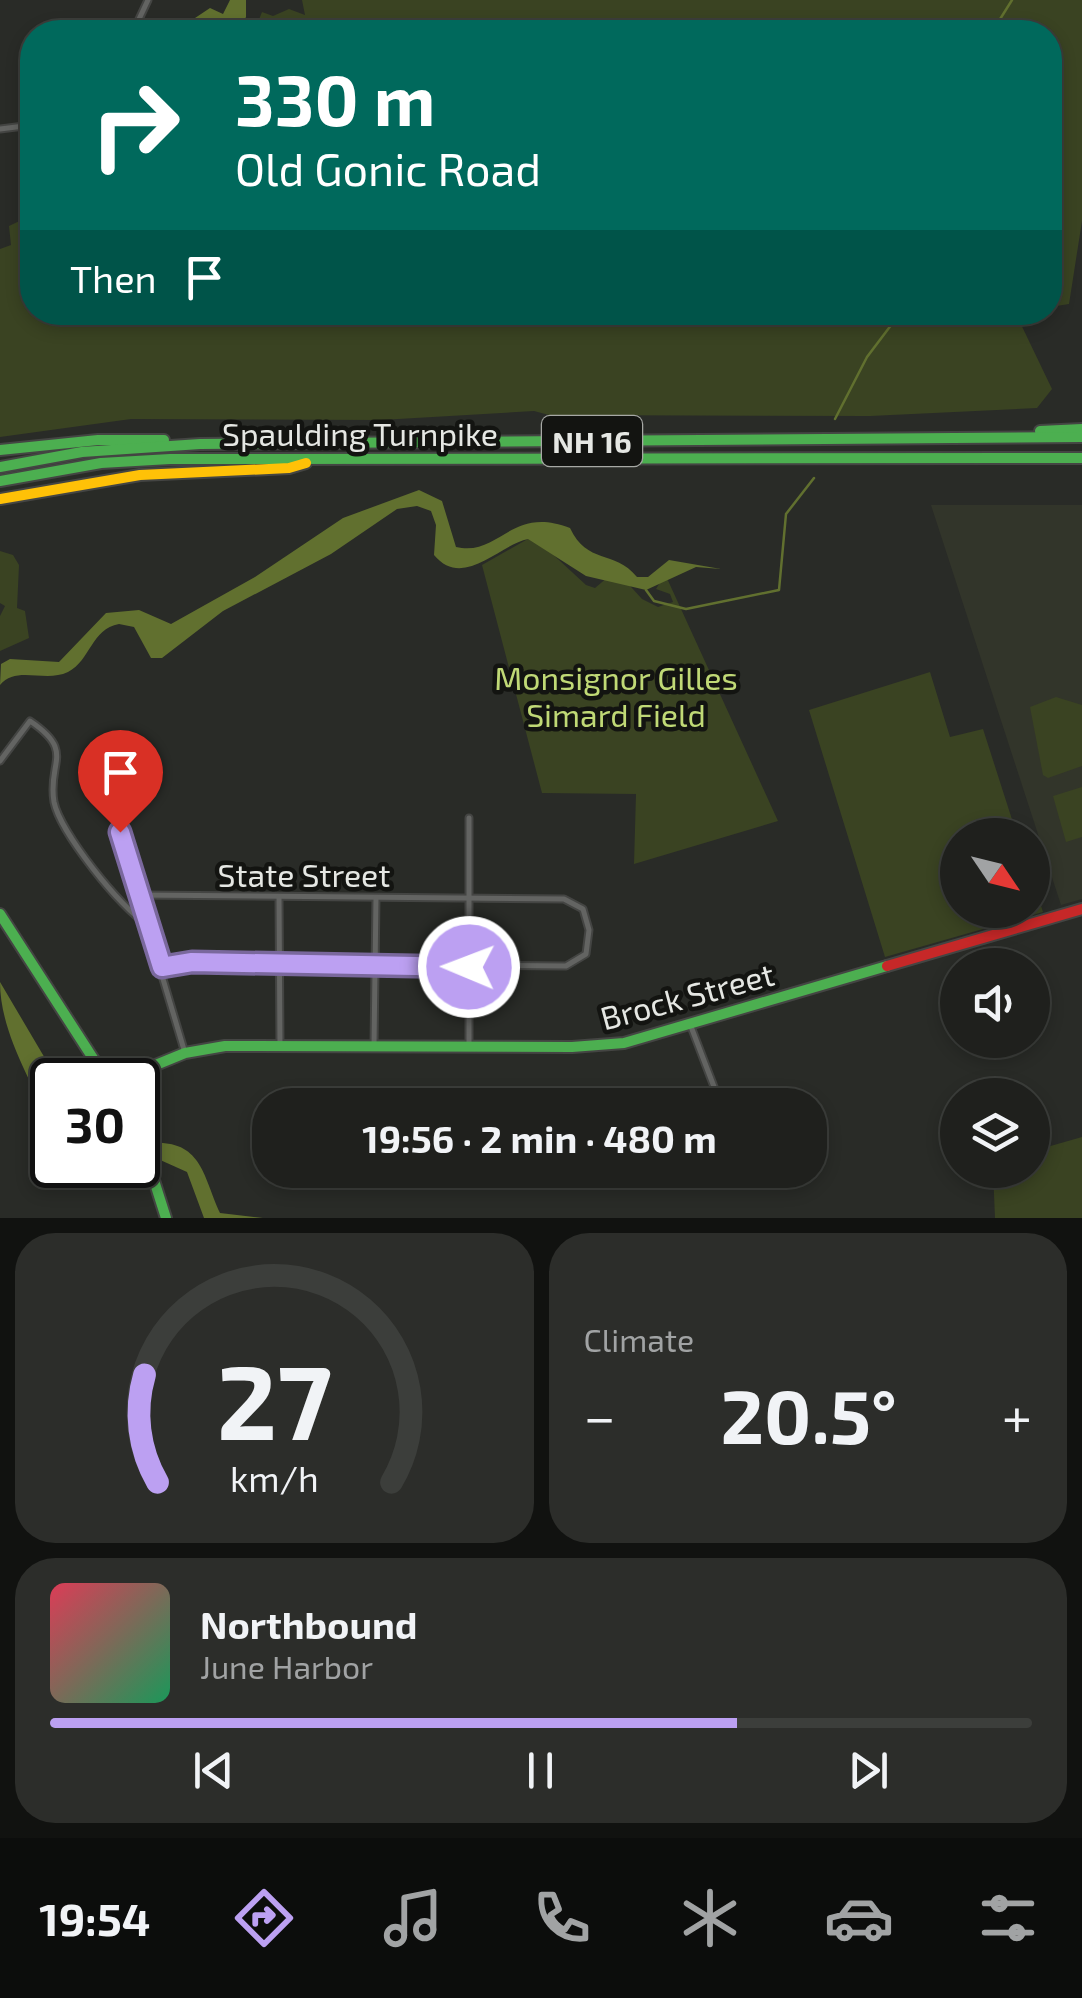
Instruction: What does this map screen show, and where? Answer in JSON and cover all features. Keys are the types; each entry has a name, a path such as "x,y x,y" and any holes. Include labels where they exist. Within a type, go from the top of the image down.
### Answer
{"main road":[{"path":"984,438 1082,429"},
{"name":"Spaulding Turnpike","path":"0,467 82,452 200,444 1082,437"},
{"path":"0,450 98,440 200,444"},
{"name":"Spaulding Turnpike","path":"0,482 101,463 1082,458"},
{"path":"0,500 107,479 236,467 289,468 313,460"},
{"name":"Brock Street","path":"160,1064 185,1054 226,1046 609,1046 1082,908"},
{"path":"0,914 93,1058"},
{"path":"157,1188 166,1218"}],"street":[{"path":"0,762 30,722 50,736 57,748 54,794 59,816 119,903 147,924"},
{"path":"468,1046 469,818"},
{"path":"120,832 185,1054"},
{"name":"State Street","path":"138,895 570,901 583,909 589,930 586,954 570,966 469,967"},
{"path":"279,897 280,1045"},
{"path":"374,1045 376,897"},
{"path":"162,967 192,962 469,967"},
{"path":"690,1024 714,1088"}],"shaded area":[{"path":"230,0 246,0 244,20 192,20 210,8 223,14"},
{"path":"419,490 442,501 456,547 484,545 519,527 550,523 570,528 584,547 628,568 637,577 648,577 669,560 721,569 696,567 646,590 586,576 528,539 469,567 457,568 445,565 434,555 436,525 431,511 417,506 397,509 331,554 223,611 162,658 151,658 134,627 119,624 102,632 68,672 14,676 0,685 1,664 10,659 59,662 106,613 139,610 171,624 255,577 343,518"},
{"path":"931,505 1082,505 1082,899 1061,905 1050,871 1050,818 1033,818"},
{"path":"0,982 45,1058 30,1058 30,1082 11,1037"},
{"path":"160,1144 181,1147 191,1154 220,1213 263,1218 204,1218 187,1172 160,1160"}],"green space":[{"path":"302,0 1082,0 1082,221 1069,304 1062,305 1062,20 259,20 262,12 273,16 289,9 305,15"},
{"path":"20,221 20,325 1021,325 1052,389 1037,408 870,416 549,415 534,411 381,420 131,419 0,437 0,249 11,245 9,226"},
{"name":"Monsignor Gilles Simard Field","path":"533,536 586,585 595,588 608,577 622,577 642,599 658,607 673,602 670,594 656,589 665,574 778,821 634,864 636,794 542,793 482,565"},
{"path":"0,551 13,555 19,565 17,608 25,611 29,638 0,651 0,616 5,606 0,603"},
{"path":"930,672 950,737 983,729 1012,818 940,818 940,928 987,928 885,957 809,710"},
{"path":"1056,697 1082,705 1082,766 1048,778 1043,775 1030,707"},
{"path":"1082,787 1082,837 1066,842 1053,796"},
{"path":"1082,1137 1082,1218 995,1218 994,1188 1050,1188 1050,1146"}],"waterway":[{"path":"1000,20 1012,0"},
{"path":"835,419 867,357 891,325"},
{"path":"646,590 654,601 686,609 779,590 786,514 814,478"}],"traffic: fast":[{"path":"1040,431 1082,429"},
{"path":"0,467 82,452 200,444 1082,437"},
{"path":"0,450 98,440 164,440"},
{"path":"0,481 101,463 170,459 1082,458"},
{"path":"0,914 93,1058"},
{"path":"160,1063 185,1053 225,1046 572,1047 624,1043 887,966"},
{"path":"156,1188 166,1218"}],"traffic: slow":[{"path":"0,499 140,475 289,468 306,463"}],"traffic: jam":[{"path":"887,966 1082,909"}],"route":[{"path":"120,832 162,967 192,962 469,967"}]}
